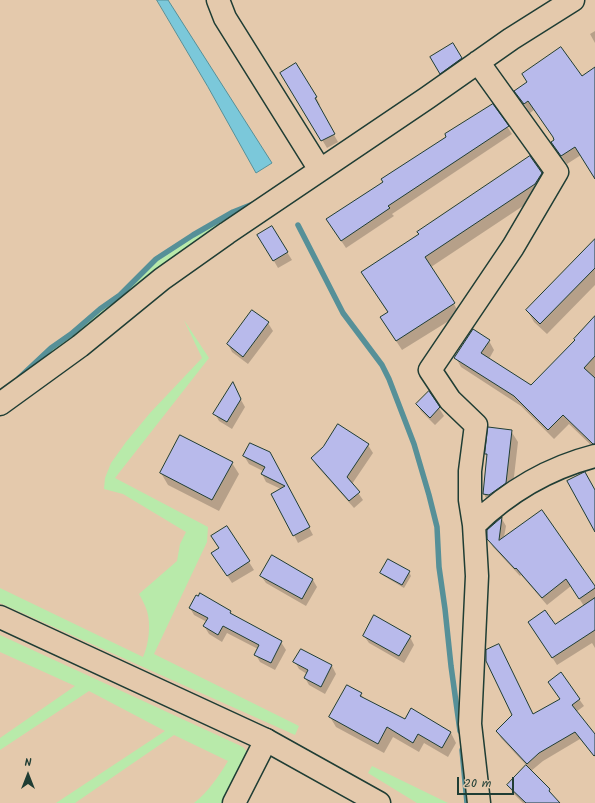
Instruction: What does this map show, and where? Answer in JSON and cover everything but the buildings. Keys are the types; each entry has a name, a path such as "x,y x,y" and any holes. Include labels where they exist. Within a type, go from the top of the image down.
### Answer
{"street":[{"path":"218,0 225,18 320,170"},
{"path":"0,404 80,346 162,279 511,39 545,8 573,0"},
{"path":"478,62 557,172 513,247 430,370 450,400 476,425 470,471 470,500 474,525 477,576 470,724 479,803"},
{"path":"474,525 485,514 522,486 541,475 572,462 595,456"},
{"path":"0,617 266,740 379,803"},
{"path":"234,803 266,740"}],"green space":[{"path":"263,202 20,379 52,350 121,296 157,260 194,236 234,213"},
{"path":"184,320 209,358 115,478 208,527 207,542 154,654 299,726 295,735 0,603 0,588 143,657 148,640 149,622 146,609 139,594 177,561 180,544 186,532 123,494 104,489 105,478 111,463 126,442 150,413 202,358"},
{"path":"0,635 243,747 247,752 248,762 230,797 222,803 194,803 209,789 228,761 174,735 75,803 56,803 165,731 89,691 0,750 0,738 75,686 0,652"},
{"path":"372,766 448,803 417,803 368,773"}],"water":[{"path":"157,0 168,0 272,163 256,173"}],"waterway":[{"path":"19,378 51,348 120,295 156,259 193,235 233,212 253,204"},
{"path":"298,225 343,313 382,365 389,379 414,444 437,527 439,567 460,731"},
{"path":"462,750 467,803"}]}
